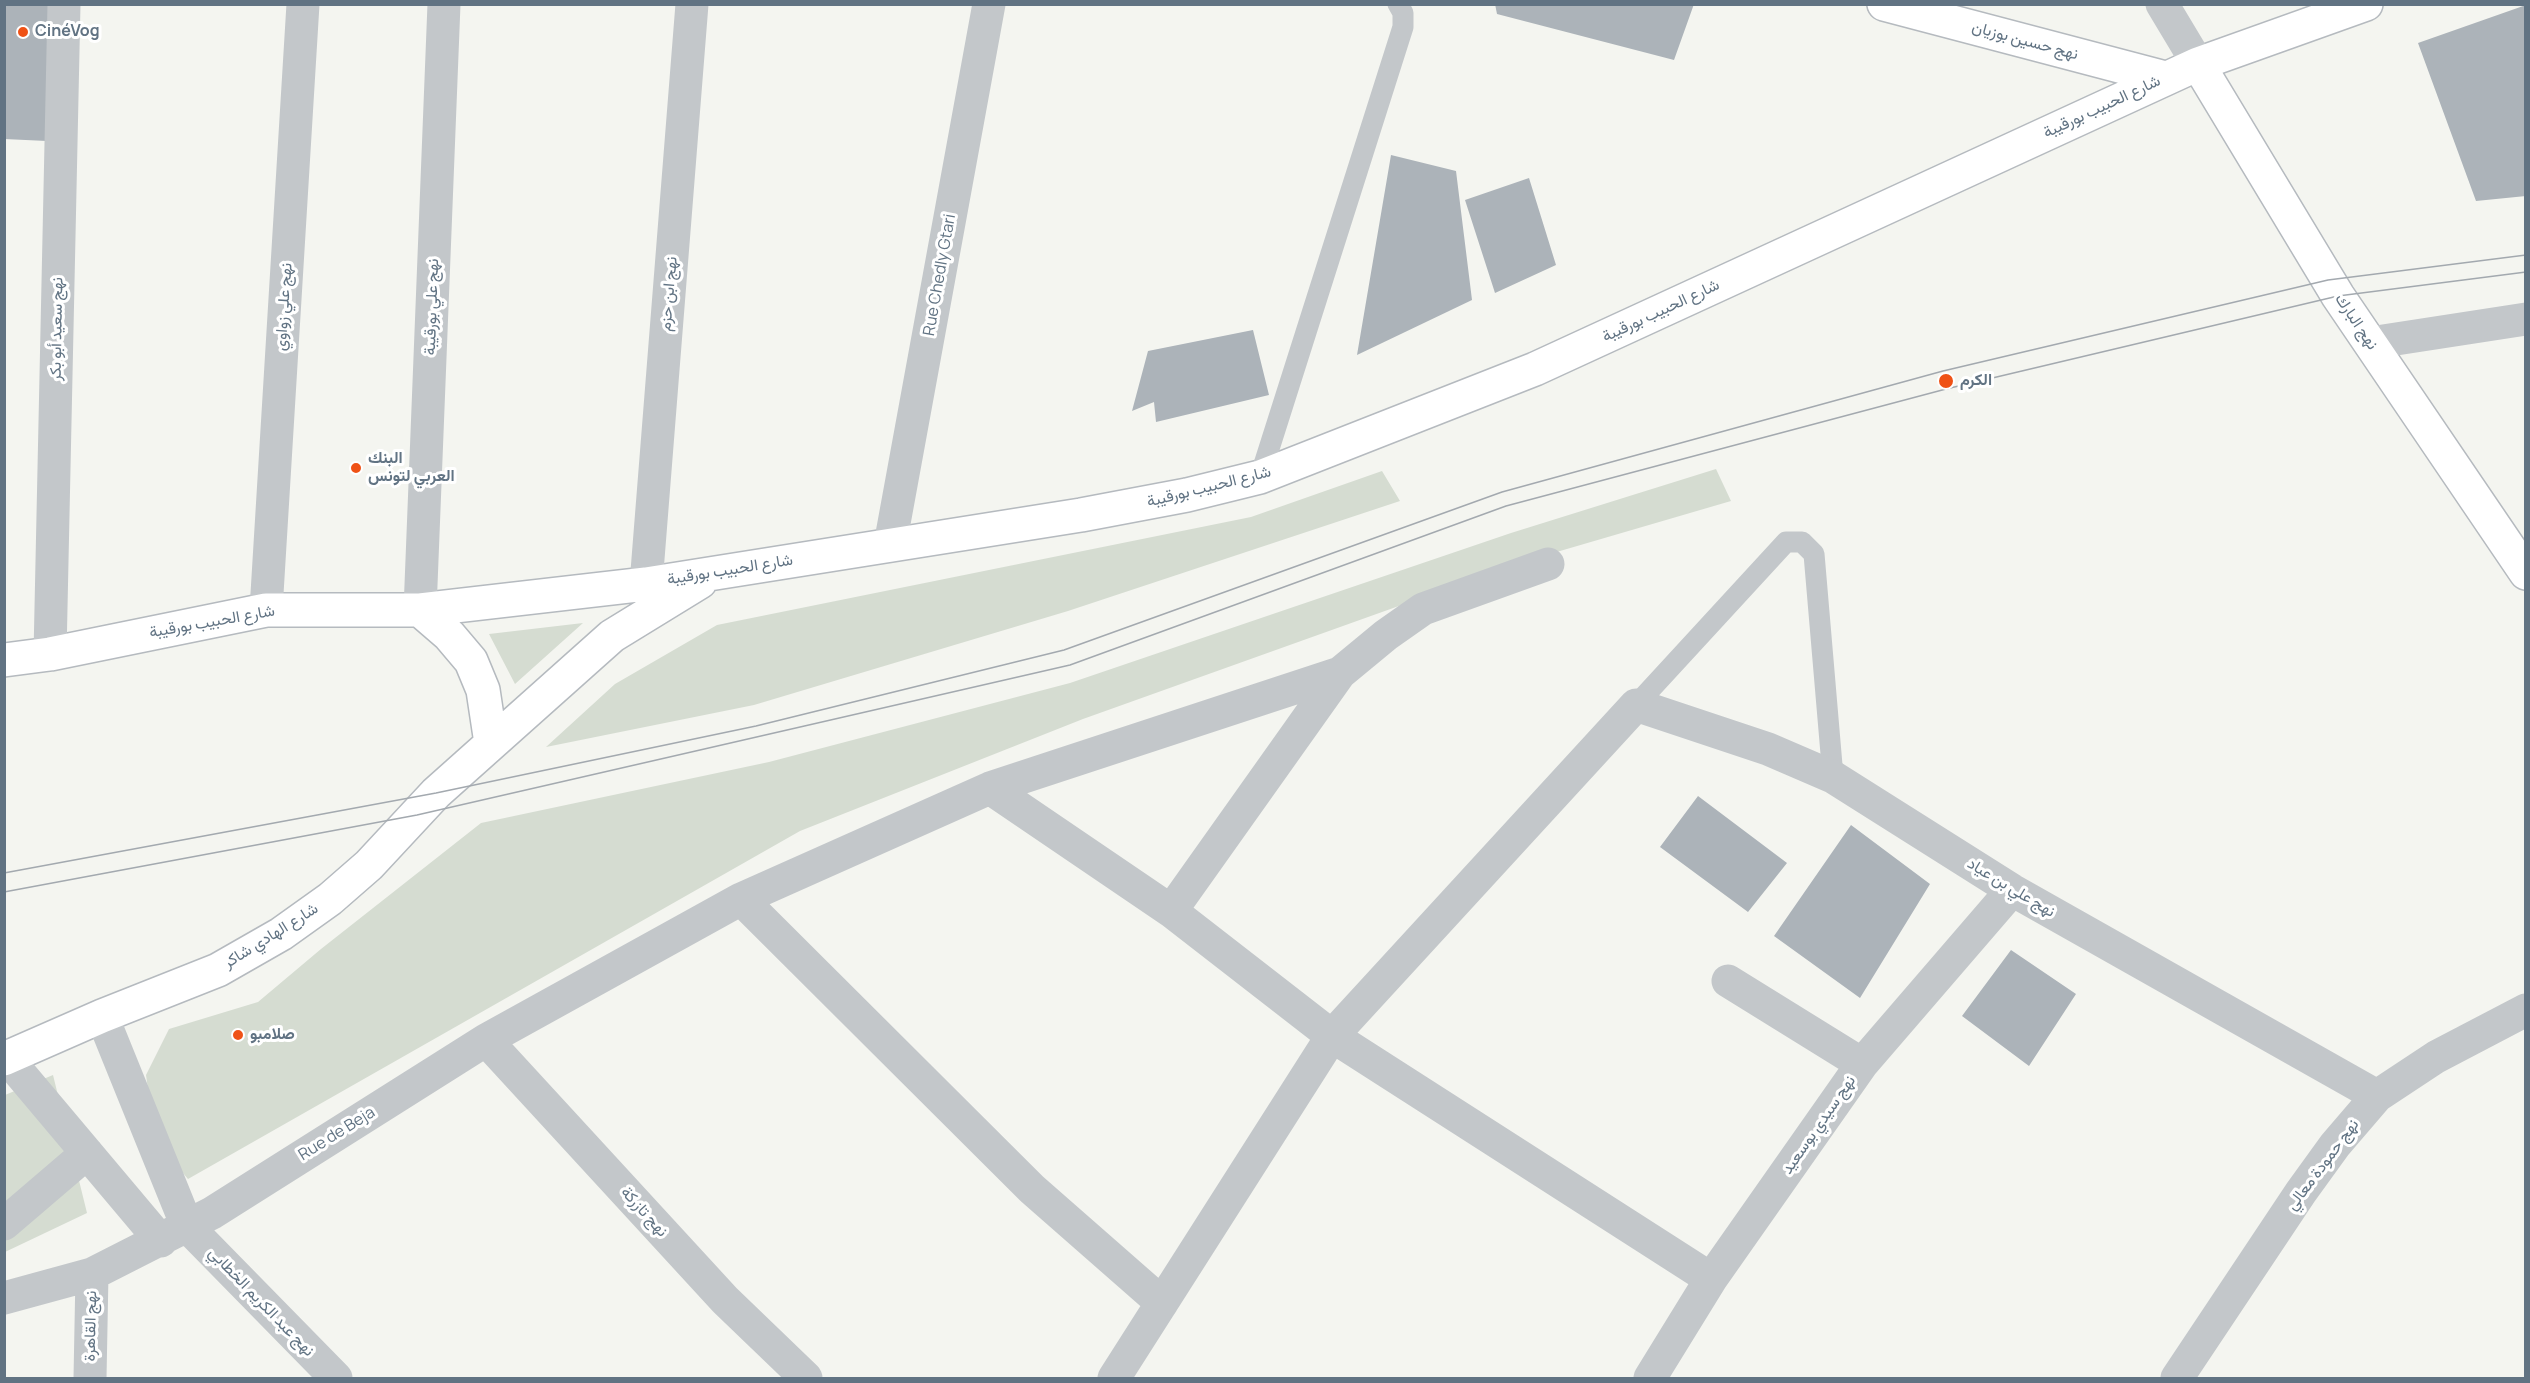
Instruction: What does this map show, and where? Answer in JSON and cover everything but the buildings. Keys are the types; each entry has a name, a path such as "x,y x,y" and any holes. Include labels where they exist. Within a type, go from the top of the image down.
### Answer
{"main road":[{"name":"نهج حسين بوزيان","path":"1884,4 2165,78"},
{"name":"شارع الحبيب بورقيبة","path":"4,660 50,654 266,610 420,610 646,584 1092,513 1187,495 1260,477 1535,369 2165,78 2366,4"},
{"name":"نهج البارك","path":"2198,64 2338,296 2516,543 2526,573"},
{"name":"شارع الهادي شاكر","path":"6,1058 102,1016 218,970 306,917 369,864 436,793 612,636 655,607 720,571"},
{"path":"420,610 449,635 471,661 483,690 491,743"}],"street":[{"name":"نهج سعيد أبو بكر","path":"50,654 64,4"},
{"name":"نهج علي زواوي","path":"266,610 303,4"},
{"name":"نهج علي بورقيبة","path":"420,610 444,4"},
{"name":"نهج ابن حزم","path":"646,584 692,4"},
{"name":"Rue Chedly Gtari","path":"890,545 989,4"},
{"path":"2162,4 2198,64"},
{"path":"2370,343 2526,319"},
{"path":"1171,911 1340,673 1386,635 1423,609 1548,564"},
{"name":"Rue de Beja","path":"4,1298 92,1274 212,1213 486,1040 741,899 990,789 1340,673"},
{"path":"1114,1378 1332,1036 1636,705"},
{"name":"نهج علي بن عياد","path":"1636,705 1768,749 1833,777 2012,890 2377,1096"},
{"path":"990,789 1171,911 1332,1036 1711,1279"},
{"name":"نهج سيدي بوسعيد","path":"1650,1378 1711,1279 1862,1064 2012,890"},
{"path":"741,899 1032,1189 1161,1303"},
{"path":"1728,981 1862,1064"},
{"name":"نهج حمودة معالي","path":"2177,1378 2301,1192 2335,1145 2377,1096 2436,1057 2526,1010"},
{"path":"102,1016 174,1233"},
{"name":"نهج تازركة","path":"486,1040 725,1300 806,1378"},
{"name":"نهج عبد الكريم الخطابي","path":"6,1058 87,1153 336,1378"},
{"path":"4,1224 87,1153"},
{"name":"نهج القاهرة","path":"90,1378 92,1274"}],"lane":[{"path":"1260,477 1403,27 1403,13 1398,4"},
{"path":"1636,705 1786,542 1802,542 1814,554 1833,777"}],"shaded area":[{"path":"1716,469 1731,501 1519,563 1083,719 800,831 188,1179 155,1140 146,1075 169,1029 258,1002 321,949 481,823 769,762 1070,683 1511,533"},
{"path":"1382,471 1400,501 1068,611 754,705 546,747 615,684 717,625 1251,517"},
{"path":"583,623 515,684 489,634"},
{"path":"53,1075 87,1213 5,1252 5,1095"}],"tram line":[{"path":"4,873 436,793 756,726 1064,650 1502,492 1943,371 2328,280 2526,255"},
{"path":"4,892 417,815 1070,665 1506,506 1946,389 2338,296 2526,272"}],"place":[{"name":"CinéVog","path":"23,32"},
{"name":"الكرم","path":"1946,381"},
{"name":"البنك العربي لتونس","path":"356,468"},
{"name":"صلامبو","path":"238,1035"}]}
